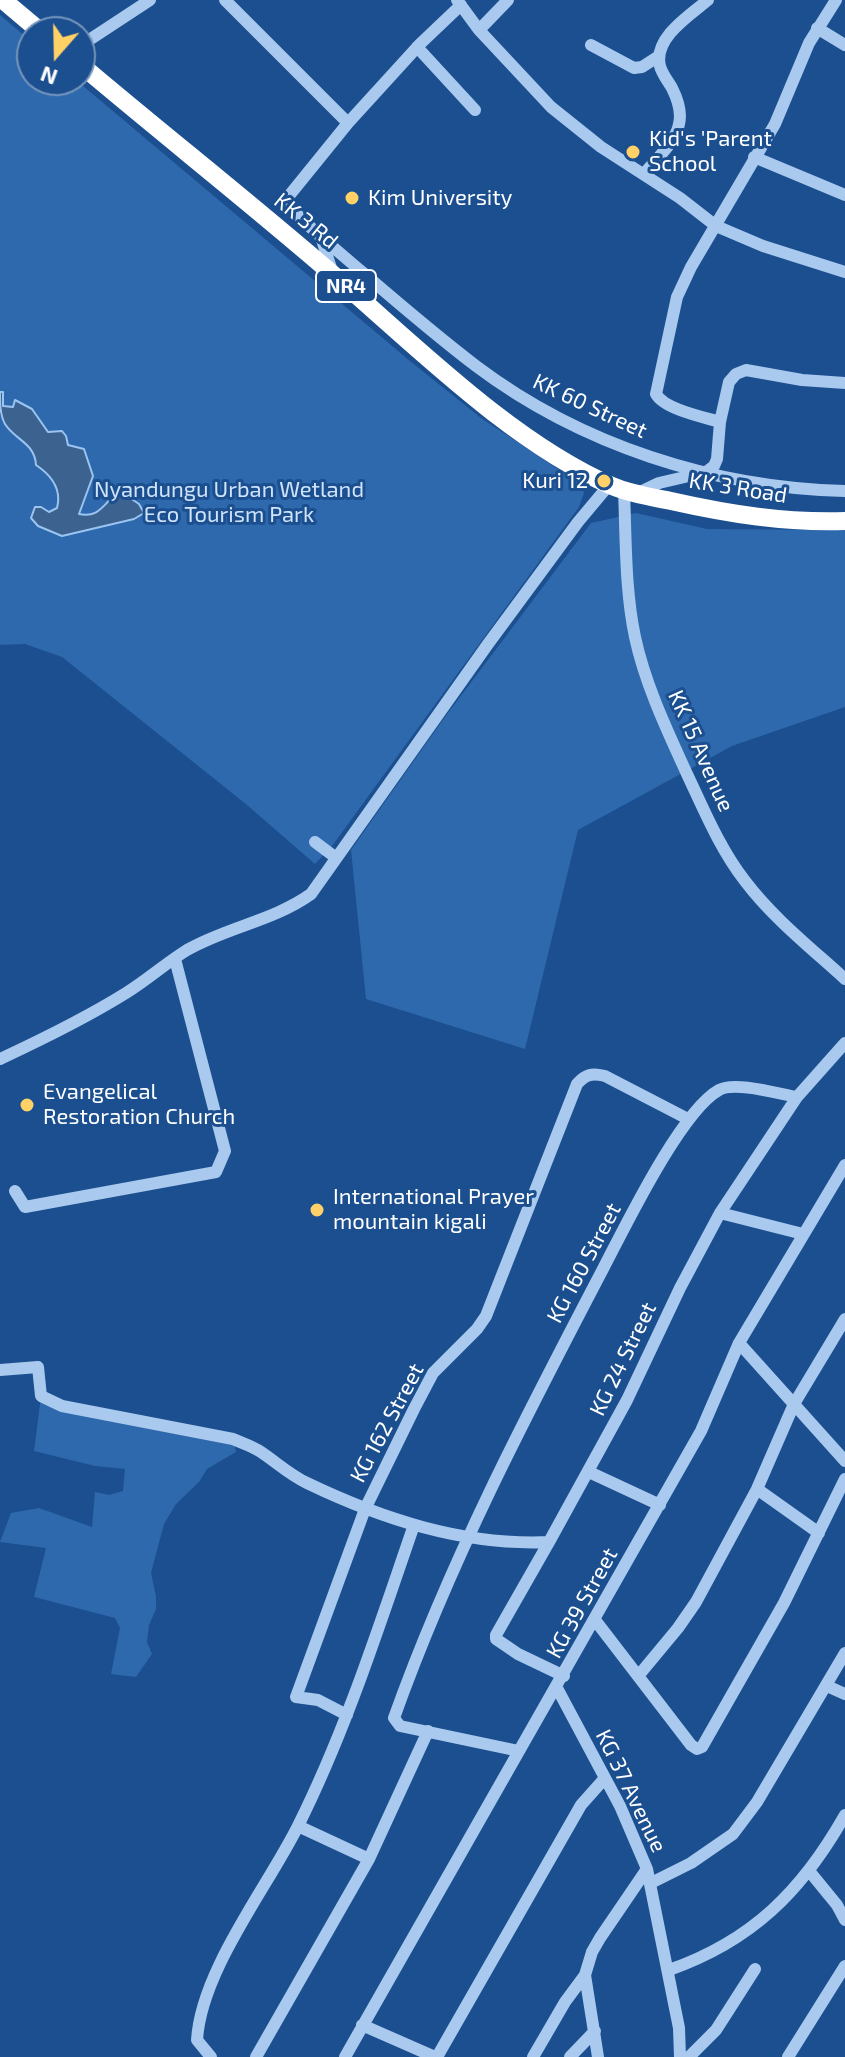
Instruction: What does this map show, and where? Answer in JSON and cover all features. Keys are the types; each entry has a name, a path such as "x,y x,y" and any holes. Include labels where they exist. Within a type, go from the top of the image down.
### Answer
{"highway":[{"path":"3,0 22,16"},
{"name":"KK 3 Rd","path":"96,77 500,417 554,454 623,490"},
{"name":"KK 3 Road","path":"623,490 761,518 845,521"}],"street":[{"path":"96,35 150,0"},
{"path":"225,0 348,123 459,2 479,30 551,107 601,147 716,226 763,246 845,272"},
{"path":"479,30 508,0"},
{"path":"644,174 676,133 680,122 675,95 660,68 661,47 674,29 708,0"},
{"path":"720,422 668,405 656,394 677,297 691,267 775,124 817,28 836,0"},
{"path":"817,28 845,45"},
{"path":"591,45 634,68 642,67 659,56"},
{"path":"417,47 475,110"},
{"name":"KK 60 Street","path":"348,123 288,197 291,209 477,367 558,418 661,461 787,487 845,491"},
{"path":"754,157 845,195"},
{"path":"321,237 333,274"},
{"path":"0,1059 54,1034 127,993 213,937 296,904 318,886 335,857 578,522 623,490 706,472 714,466 729,382 736,374 746,370 802,380 845,383"},
{"name":"KK 15 Avenue","path":"623,490 630,609 635,638 672,742 726,854 745,881 767,907 845,979"},
{"path":"315,842 335,857"},
{"path":"15,1191 25,1207 216,1172 225,1151 175,959"},
{"name":"KG 24 Street","path":"564,1676 518,1654 496,1639 496,1635 589,1472 720,1213 797,1097 845,1043"},
{"name":"KG 162 Street","path":"365,1509 433,1373 486,1316 577,1084 584,1076 594,1073 605,1076 688,1119"},
{"name":"KG 160 Street","path":"428,1731 400,1726 394,1718 466,1537 627,1223 688,1119 722,1088 740,1087 797,1097"},
{"name":"KG 39 Street","path":"345,2057 701,1431 739,1343 845,1165"},
{"path":"720,1213 803,1234"},
{"path":"639,1675 696,1602 757,1489 794,1404 845,1319"},
{"path":"739,1343 845,1461"},
{"path":"0,1370 38,1367 41,1396 62,1406 233,1439 258,1450 304,1481 365,1509 414,1525 500,1542 549,1542"},
{"path":"589,1472 660,1505"},
{"path":"595,1620 691,1745 697,1749 702,1747 751,1665 845,1479"},
{"path":"757,1489 819,1533"},
{"path":"347,1715 318,1700 296,1697 365,1509"},
{"path":"211,2057 197,2040 202,2008 218,1967 298,1826 347,1715 414,1525"},
{"path":"651,1883 691,1863 733,1834 757,1802 845,1653"},
{"path":"827,1686 845,1694"},
{"name":"KG 37 Avenue","path":"557,1688 632,1829 647,1869 669,1970 679,2028 680,2057"},
{"path":"256,2057 369,1859 428,1731 519,1751"},
{"path":"362,2025 436,2057 581,1805 605,1778"},
{"path":"669,1970 696,1961 751,1929 777,1907 810,1872 845,1815"},
{"path":"298,1826 369,1859"},
{"path":"533,2057 565,2002 585,1975 600,1938 647,1869"},
{"path":"810,1872 845,1920"},
{"path":"788,2057 845,1966"},
{"path":"689,2057 716,2030 755,1969"},
{"path":"585,1975 598,2057"},
{"path":"570,2057 595,2031"}],"green space":[{"name":"Nyandungu Urban Wetland Eco Tourism Park","path":"0,15 16,28 16,96 95,96 410,361 481,418 581,484 584,493 579,507 332,846 315,864 247,805 62,657 25,644 0,645"},
{"path":"636,513 707,529 845,530 845,707 732,746 578,830 525,1049 366,999 351,850 442,721 591,523"},
{"path":"41,1396 233,1439 236,1452 207,1469 199,1482 176,1504 164,1524 151,1573 156,1609 149,1625 147,1642 152,1654 136,1677 111,1674 120,1628 115,1618 34,1597 46,1548 0,1542 11,1513 39,1508 92,1527 95,1492 109,1495 123,1491 125,1469 95,1466 34,1451"}],"shaded area":[{"path":"0,392 3,392 3,406 13,407 15,400 32,409 48,432 62,431 68,445 84,449 93,476 79,514 93,514 120,491 139,504 144,513 134,519 62,536 38,526 31,518 35,507 49,512 57,508 57,489 51,478 36,465 28,447 5,424"}],"place":[{"name":"Kid's 'Parent School","path":"633,152"},
{"name":"Kim University","path":"352,198"},
{"name":"Kuri 12","path":"604,481"},
{"name":"Evangelical Restoration Church","path":"27,1105"},
{"name":"International Prayer mountain kigali","path":"317,1210"}]}
